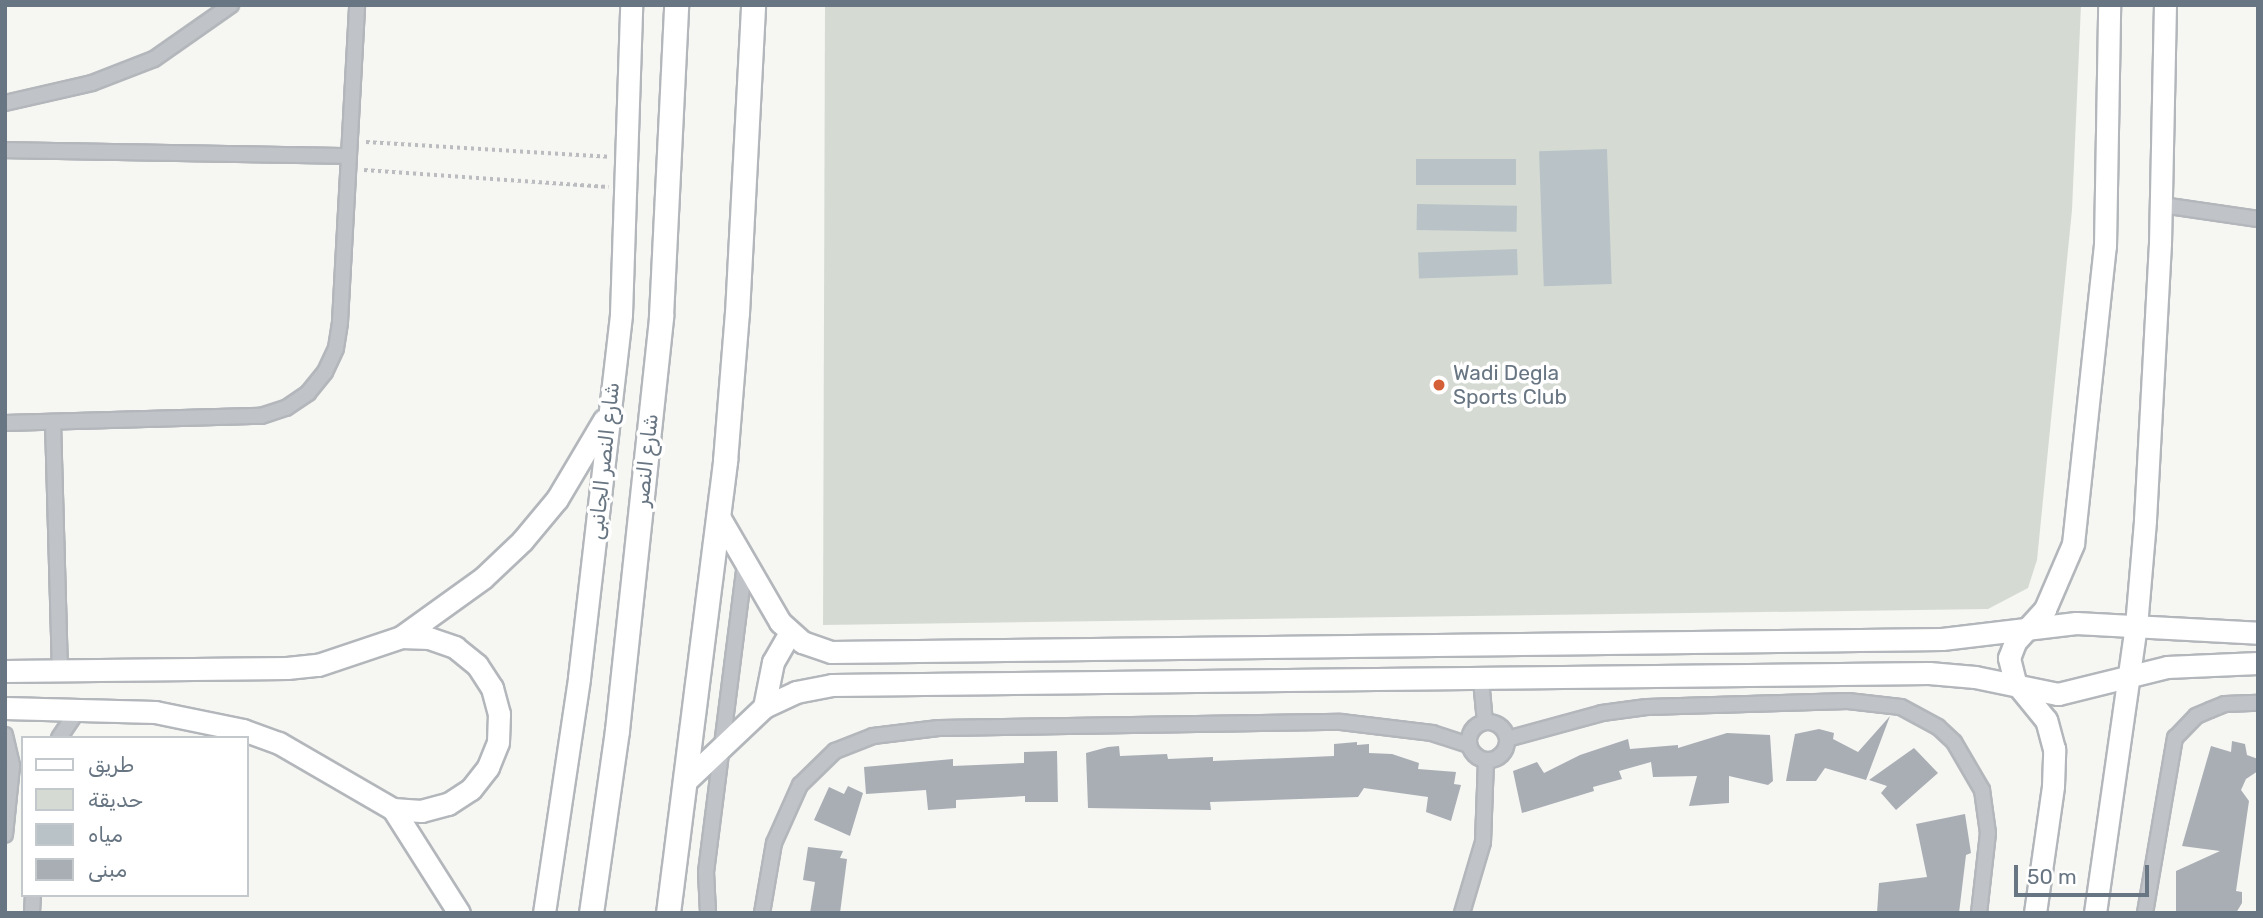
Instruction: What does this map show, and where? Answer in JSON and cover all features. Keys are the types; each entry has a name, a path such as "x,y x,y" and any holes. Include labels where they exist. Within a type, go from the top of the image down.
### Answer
{"main road":[{"name":"شارع النصر","path":"591,913 617,730 661,316 676,5"},
{"path":"668,913 687,780 718,515 737,313 753,5"}],"street":[{"path":"5,103 92,83 154,59 230,5"},
{"path":"5,423 261,416 286,408 308,393 325,372 336,348 357,5"},
{"name":"شارع النصر الجانبى","path":"544,913 579,678 621,314 631,5"},
{"path":"2035,913 2055,765 2046,720 2011,675 2009,658 2015,642 2030,630 2066,567 2075,530 2105,246 2109,5"},
{"path":"2095,913 2136,626 2162,205 2165,5"},
{"path":"5,150 348,163"},
{"path":"2162,205 2258,219"},
{"path":"5,671 287,668 318,665 401,637 483,578 523,541 587,454 611,406"},
{"path":"53,422 60,671"},
{"path":"718,515 790,633 815,649 831,652 1942,639 2076,623 2258,632"},
{"path":"708,913 706,872 745,562"},
{"path":"764,707 773,662 790,633"},
{"path":"393,809 434,807 471,789 488,768 499,728 492,688 477,665 455,648 429,638 401,637"},
{"path":"687,780 764,707 796,692 832,685 1929,673 1975,677 2021,689 2077,692 2167,667 2258,663"},
{"path":"1481,680 1485,722"},
{"path":"1507,739 1602,713 1647,707 1848,701 1901,707 1938,727 1954,742 1982,790 1988,833 1979,913"},
{"path":"2145,913 2175,738 2203,713 2225,704 2258,704"},
{"path":"61,736 80,707"},
{"path":"5,708 80,707 155,712 243,730 318,762 393,809 459,913"},
{"path":"762,913 774,843 800,785 835,751 873,736 939,728 1341,722 1432,733 1469,745"},
{"path":"1485,722 1502,728 1507,739 1502,754 1486,761"},
{"path":"1485,722 1471,733 1469,745 1475,755 1486,761"},
{"path":"5,735 12,766 5,835"},
{"path":"1462,913 1483,842 1486,761"}],"path":[{"path":"350,141 625,158"},
{"path":"348,163 624,188"}],"green space":[{"name":"Wadi Degla Sports Club","path":"825,5 2081,5 2072,210 2037,560 2028,588 1988,609 823,625"}],"water":[{"path":"1607,149 1612,284 1544,286 1539,151"},
{"path":"1416,159 1516,159 1516,185 1416,185"},
{"path":"1417,204 1517,206 1517,232 1417,230"},
{"path":"1517,249 1518,275 1419,278 1418,252"}],"building":[{"path":"1890,716 1866,780 1825,768 1816,781 1786,781 1795,734 1819,729 1834,733 1833,739 1858,752"},
{"path":"1727,733 1770,735 1773,781 1768,785 1729,776 1729,803 1689,806 1697,776 1653,777 1651,762 1619,771 1622,779 1593,787 1594,791 1522,813 1513,771 1537,762 1544,773 1580,755 1628,739 1630,749 1678,745 1678,748"},
{"path":"2232,741 2245,744 2247,755 2258,759 2258,771 2246,779 2241,790 2249,801 2236,891 2242,892 2242,903 2236,913 2176,913 2176,871 2220,851 2182,846 2211,746 2231,752"},
{"path":"1357,742 1357,745 1369,744 1369,753 1392,754 1419,763 1418,769 1456,772 1454,784 1461,785 1451,821 1426,812 1428,797 1364,788 1358,797 1210,802 1211,810 1088,808 1086,753 1108,747 1119,746 1120,756 1167,754 1168,759 1213,757 1213,761 1334,756 1334,744"},
{"path":"1914,748 1938,773 1896,810 1881,793 1887,786 1869,780"},
{"path":"1057,751 1058,802 1025,802 1025,796 956,800 956,808 928,810 926,790 866,794 864,767 953,759 953,766 1024,763 1024,752"},
{"path":"848,786 863,793 850,836 814,820 829,787 844,794"},
{"path":"1965,814 1971,853 1966,855 1959,913 1877,913 1879,883 1927,877 1916,824"},
{"path":"808,847 843,851 840,858 847,859 840,913 810,913 815,882 803,880"}],"place":[{"name":"Wadi Degla Sports Club","path":"1439,385"}]}
